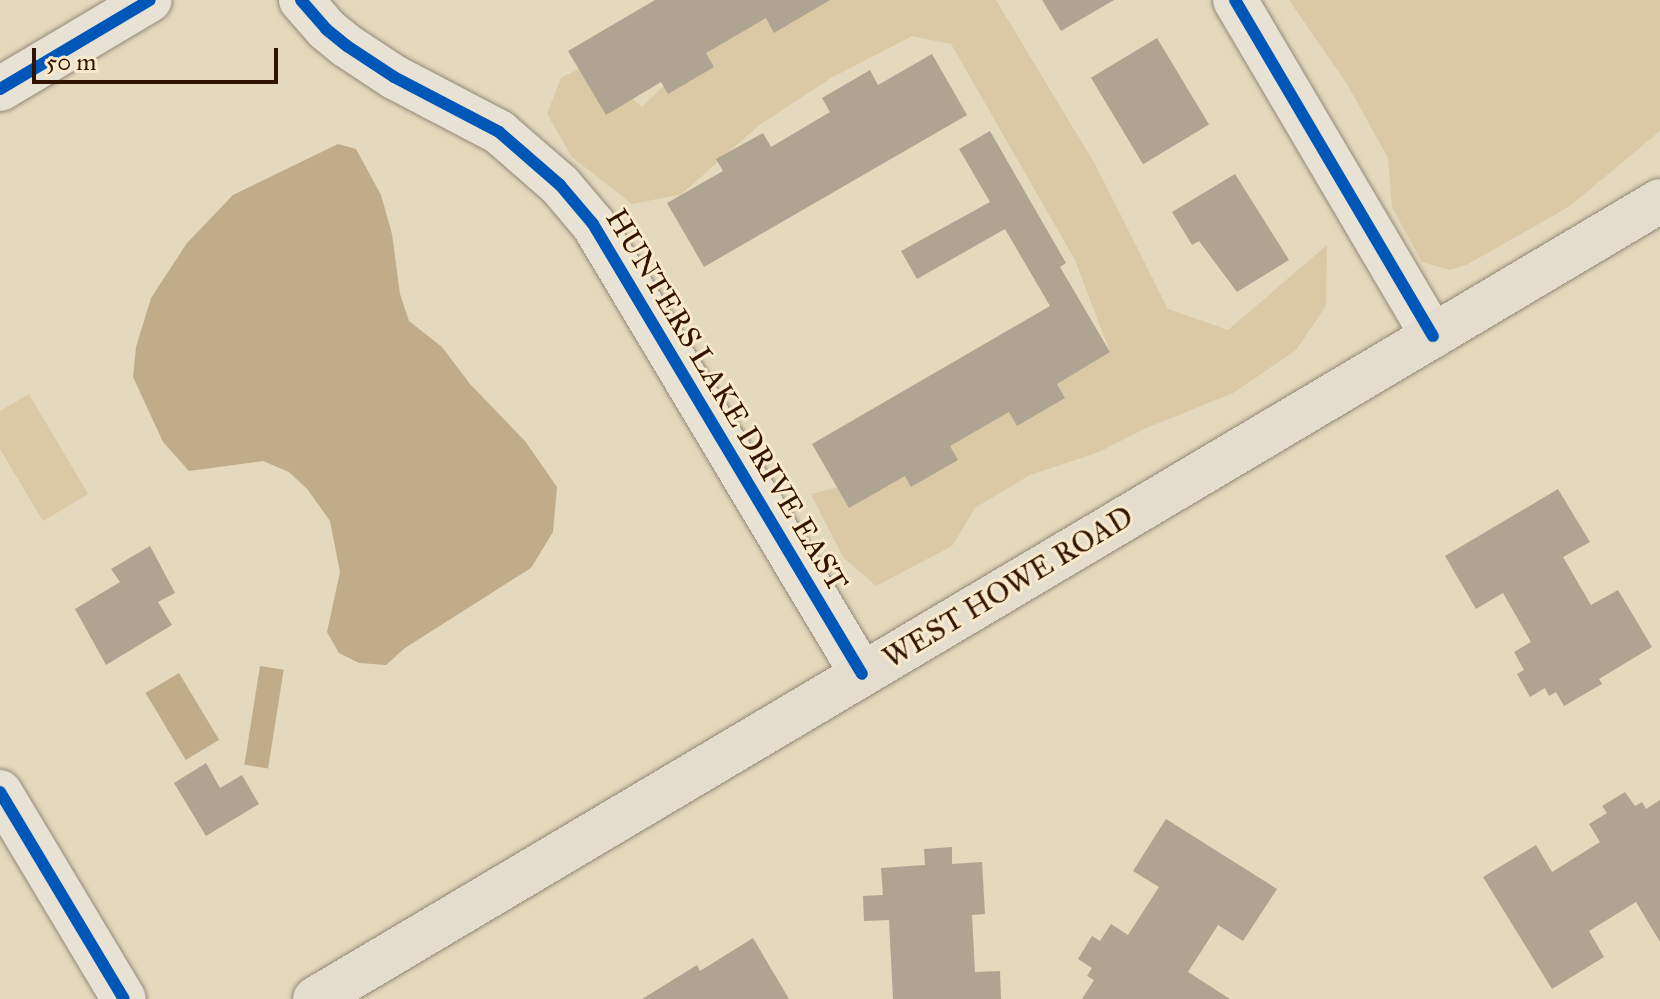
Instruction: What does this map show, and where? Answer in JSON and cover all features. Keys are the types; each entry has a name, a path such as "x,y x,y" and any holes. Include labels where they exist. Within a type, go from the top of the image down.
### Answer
{"main road":[{"name":"WEST HOWE ROAD","path":"315,999 1660,201"}],"street":[{"path":"0,89 150,0"},
{"name":"HUNTERS LAKE DRIVE EAST","path":"301,0 326,29 347,46 394,77 499,132 560,185 593,224 862,674"},
{"path":"1235,0 1433,336"},
{"path":"0,792 124,999"}],"shaded area":[{"path":"768,0 996,0 1096,166 1168,309 1228,330 1327,245 1326,306 1296,350 1233,393 1144,429 1099,452 1030,475 975,508 952,546 876,586 843,557 811,494 870,479 1050,374 1110,352 1075,260 951,44 912,36 831,78 758,126 682,194 632,204 572,157 547,114 561,78 590,63 642,107 721,29"},
{"path":"1289,0 1660,0 1660,131 1570,206 1468,264 1450,270 1422,262 1392,207 1388,158 1347,84"},
{"path":"338,144 356,149 381,195 392,234 400,294 409,321 442,347 470,384 525,441 557,487 553,532 531,568 405,648 386,665 359,663 339,653 327,632 340,572 330,521 308,490 289,472 263,461 189,471 163,442 133,377 136,347 151,298 187,243 233,195"},
{"path":"29,394 88,494 43,521 0,449 0,411"},
{"path":"260,666 284,670 268,769 244,765"},
{"path":"179,673 219,740 186,760 146,693"}],"building":[{"path":"655,0 830,0 774,33 766,18 706,53 714,67 668,94 661,82 606,115 568,51"},
{"path":"1042,0 1114,0 1061,31"},
{"path":"1157,38 1209,125 1143,164 1091,78"},
{"path":"932,54 967,115 704,267 667,203 723,171 716,159 763,133 771,147 830,112 822,98 870,70 878,85"},
{"path":"990,131 1066,263 1060,267 1110,352 1057,384 1065,398 1017,426 1009,412 950,446 958,460 911,487 905,476 849,508 812,444 1050,306 1005,229 917,279 901,251 990,202 959,149"},
{"path":"1235,174 1289,260 1237,292 1199,241 1192,245 1172,212"},
{"path":"1558,489 1590,542 1563,557 1591,605 1618,590 1652,647 1599,679 1602,684 1564,706 1556,692 1549,696 1545,688 1530,697 1517,674 1524,670 1514,652 1531,642 1503,593 1476,609 1445,556"},
{"path":"150,546 175,593 158,602 172,625 106,665 75,609 120,582 111,569"},
{"path":"206,763 220,788 242,775 259,804 206,836 174,783"},
{"path":"1625,792 1635,806 1642,802 1646,809 1660,800 1660,942 1636,902 1589,931 1604,957 1552,989 1483,877 1536,845 1552,872 1600,842 1589,824 1607,813 1602,806"},
{"path":"1166,819 1277,889 1243,941 1218,925 1188,972 1230,999 1082,999 1094,980 1087,976 1092,968 1078,959 1092,936 1100,941 1111,924 1128,935 1159,887 1133,871"},
{"path":"952,847 952,864 982,862 985,914 972,915 975,972 1000,971 1001,999 893,999 889,920 864,921 863,896 883,895 881,868 925,865 924,849"},
{"path":"753,938 789,999 642,999 697,965 700,971"}],"cycle path":[{"path":"0,89 150,0"},
{"path":"301,0 326,29 347,46 394,77 499,132 560,185 593,224 862,674"},
{"path":"1235,0 1433,336"},
{"path":"0,792 124,999"}]}
